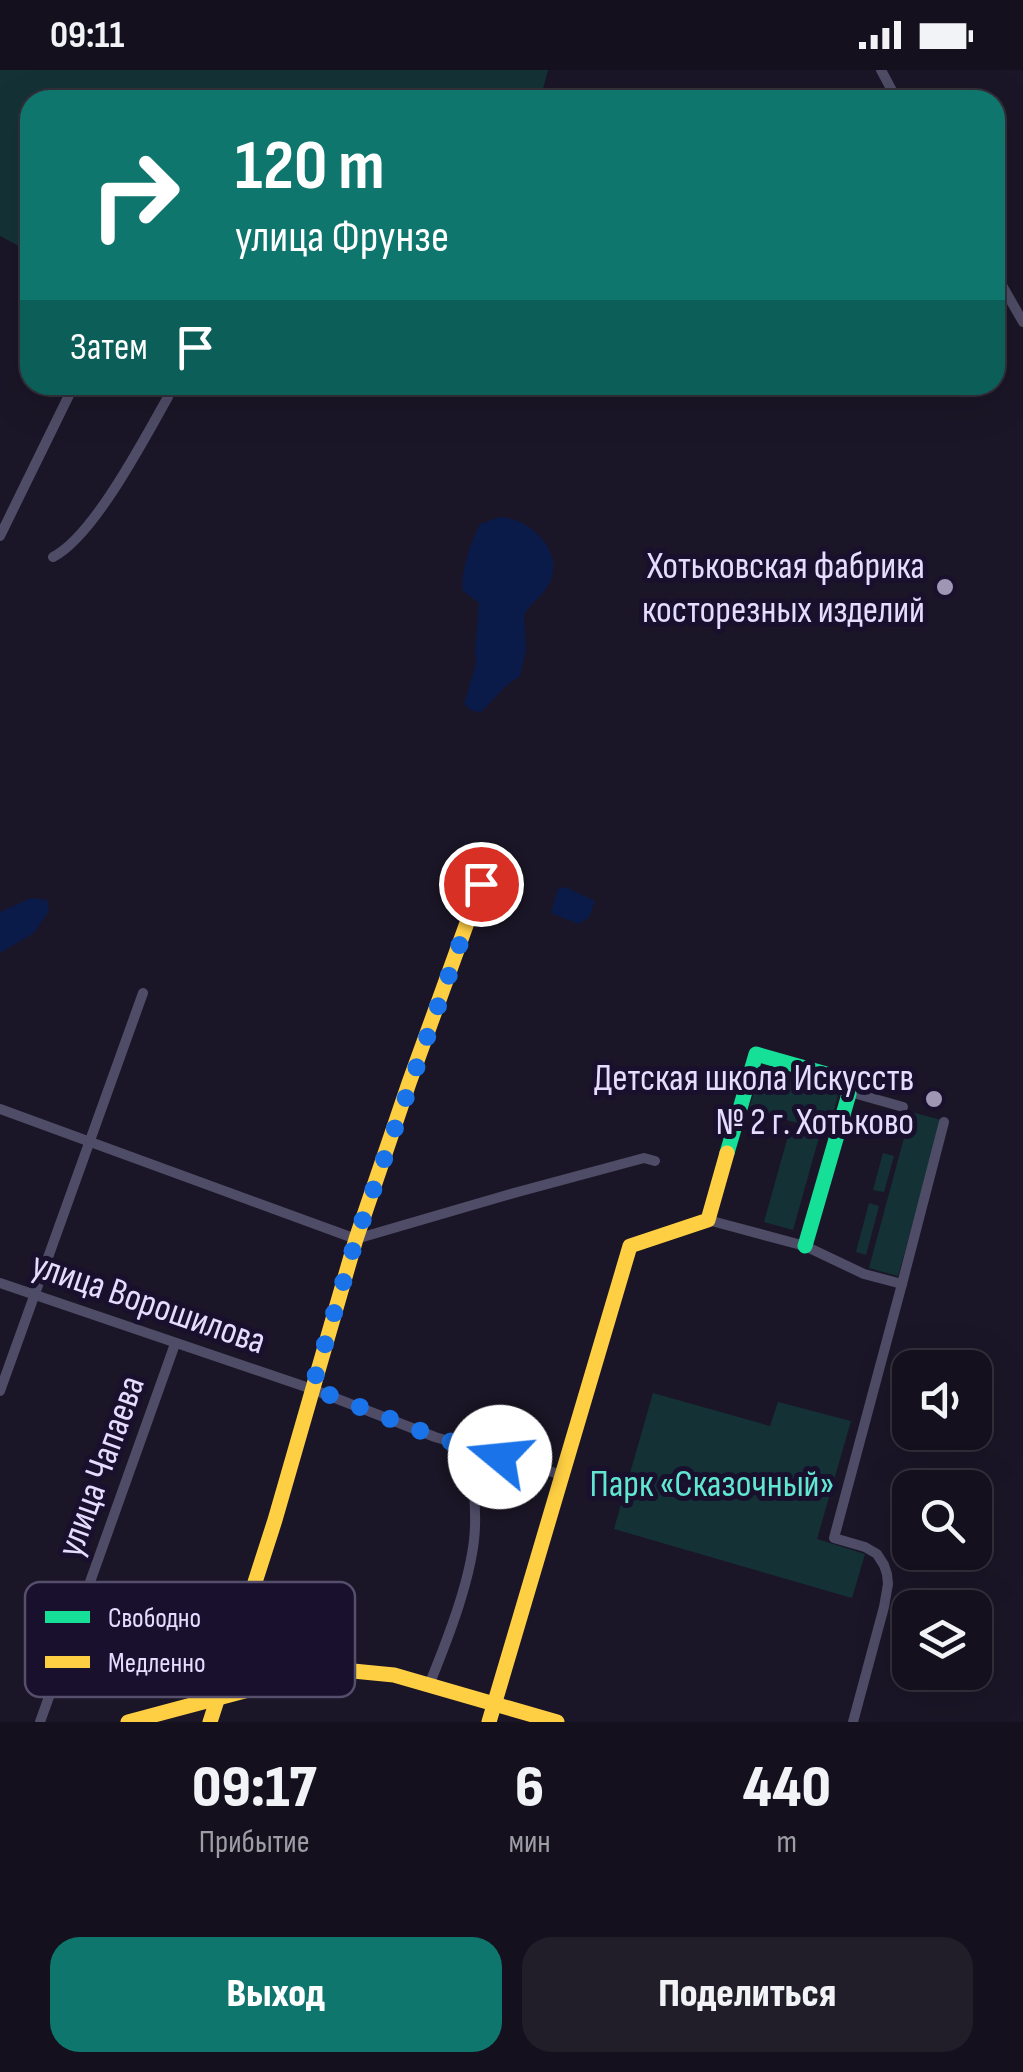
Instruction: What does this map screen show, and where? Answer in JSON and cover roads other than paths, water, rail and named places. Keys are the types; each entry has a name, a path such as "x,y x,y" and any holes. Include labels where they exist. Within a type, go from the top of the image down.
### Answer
{"street":[{"path":"1005,290 1023,322"},
{"path":"0,536 69,395"},
{"path":"53,557 77,541 168,398"},
{"path":"256,1582 356,1239 493,851"},
{"path":"0,1392 144,993"},
{"path":"708,1220 756,1054 837,1077 848,1094 805,1246"},
{"path":"848,1094 902,1106"},
{"path":"0,1109 356,1239 644,1158 655,1161"},
{"path":"853,1722 888,1584 884,1564 877,1554 834,1538 944,1122"},
{"path":"489,1722 630,1246 708,1220 805,1246 864,1274 902,1284"},
{"name":"улица Ворошилова","path":"0,1283 312,1388 436,1437 562,1475"},
{"name":"улица Чапаева","path":"90,1582 175,1344"},
{"path":"429,1685 448,1639 470,1562 476,1527 470,1448"},
{"path":"355,1671 378,1672 557,1722"},
{"name":"улица Чапаева","path":"40,1722 49,1697"},
{"path":"128,1722 220,1697"},
{"path":"210,1722 220,1697"}],"water":[{"path":"500,517 523,523 542,539 553,560 553,572 549,584 524,615 526,650 520,676 481,712 472,711 464,704 476,664 479,603 462,590 463,573 480,524"},
{"path":"565,887 595,901 589,917 579,924 551,913 558,889"},
{"path":"31,898 47,900 49,911 34,933 0,953 0,912"}],"place":[{"name":"Хотьковская фабрика косторезных изделий","path":"945,587"},
{"name":"Детская школа Искусств № 2 г. Хотьково","path":"934,1099"}],"park label":[{"name":"Парк «Сказочный»","path":"712,1483"}]}
